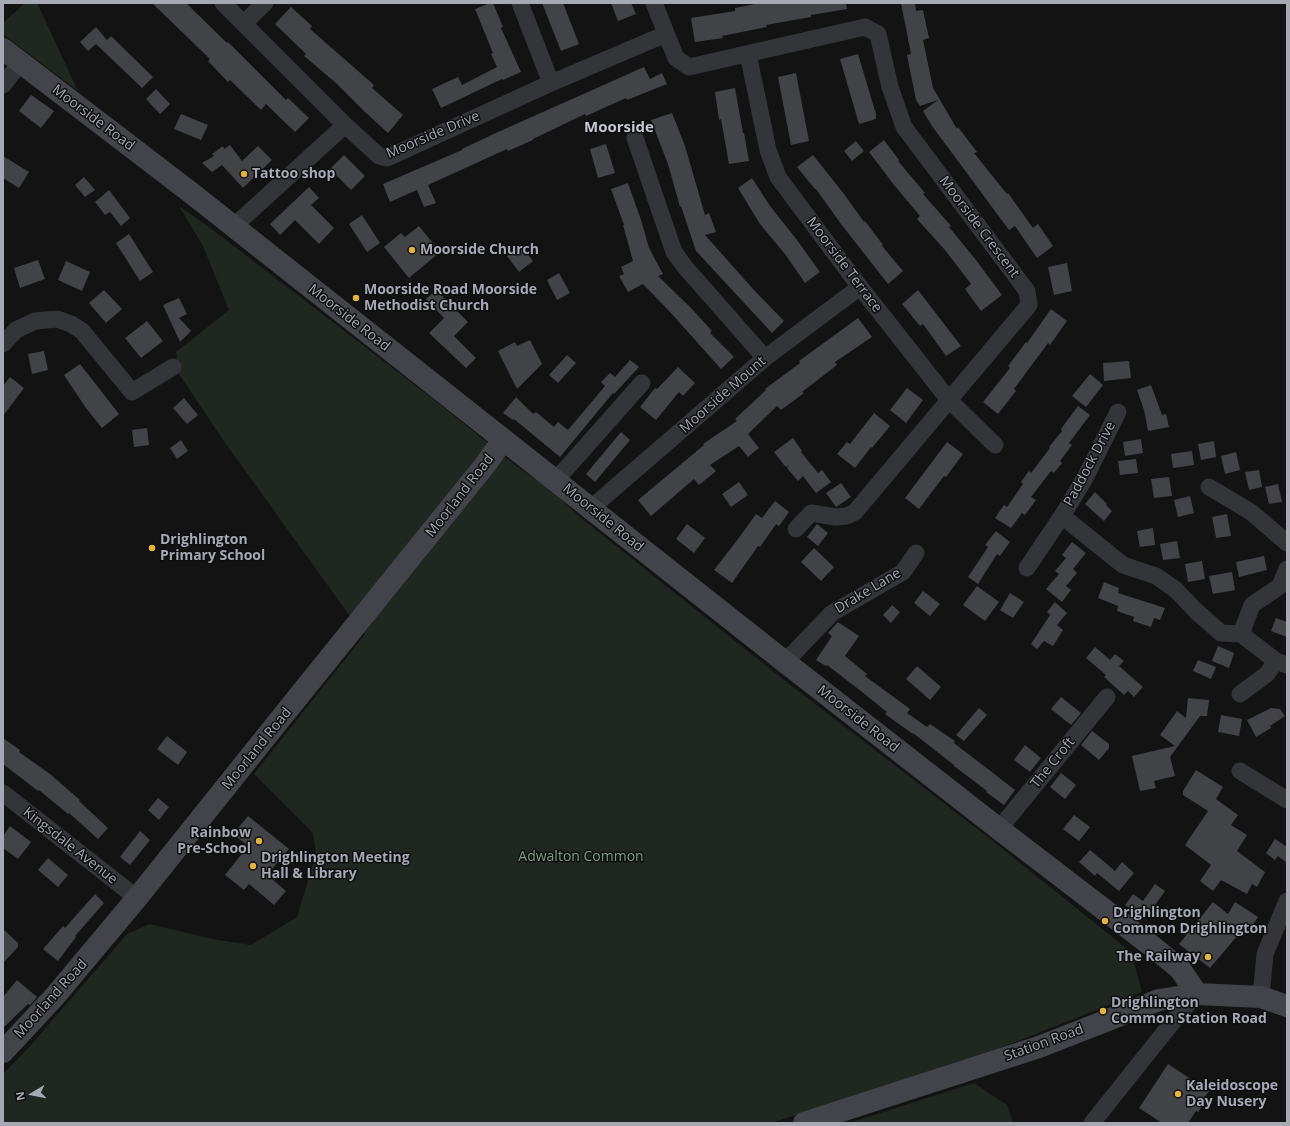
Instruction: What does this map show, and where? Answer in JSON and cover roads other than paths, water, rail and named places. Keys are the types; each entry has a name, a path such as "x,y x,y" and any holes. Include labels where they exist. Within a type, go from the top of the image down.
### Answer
{"street":[{"name":"Moorside Drive","path":"223,3 345,125 379,156 387,158 551,83 666,34"},
{"path":"244,23 265,3"},
{"path":"520,3 551,83"},
{"path":"654,3 666,34"},
{"name":"Moorside Crescent","path":"666,34 676,58 689,67 866,27 878,34 890,87 904,127 1027,291 1029,305 855,512 847,516 836,517 811,514 796,529"},
{"name":"Moorside Road","path":"3,49 117,136 999,829 1180,969 1197,994"},
{"name":"Moorside Terrace","path":"748,54 768,150 778,177 860,287 949,400 996,445"},
{"path":"3,85 20,62"},
{"path":"233,227 345,125"},
{"path":"636,138 674,252 685,267 765,358"},
{"name":"Moorside Mount","path":"590,508 765,358 860,287"},
{"path":"3,344 16,330 35,321 57,319 71,324 82,331 132,392 173,368"},
{"path":"556,480 642,383"},
{"name":"Paddock Drive","path":"1027,568 1062,516 1085,478 1118,412"},
{"name":"Moorland Road","path":"3,1052 55,996 137,898 485,465 503,440"},
{"path":"1209,487 1251,512 1287,543"},
{"name":"Paddock Drive","path":"1062,516 1123,565 1156,576 1176,590 1196,612 1221,633 1240,634"},
{"name":"Drake Lane","path":"786,662 832,613 903,572 916,553"},
{"path":"1240,694 1281,663 1240,634 1252,605 1280,586 1287,569"},
{"name":"The Croft","path":"999,829 1107,697"},
{"path":"1240,771 1287,800"},
{"name":"Kingsdale Avenue","path":"3,793 137,898"},
{"path":"1261,997 1265,954 1287,901"},
{"path":"1092,1123 1178,1014 1197,994"},
{"name":"Station Road","path":"804,1123 1039,1047 1159,1000 1197,994 1261,997 1287,1006"}],"place":[{"name":"Tattoo shop","path":"244,174"},
{"name":"Moorside Church","path":"412,250"},
{"name":"Moorside Road Moorside Methodist Church","path":"356,298"},
{"name":"Drighlington Primary School","path":"152,548"},
{"name":"Rainbow Pre-School","path":"259,841"},
{"name":"Drighlington Meeting Hall & Library","path":"253,866"},
{"name":"Drighlington Common Drighlington","path":"1105,921"},
{"name":"The Railway","path":"1208,957"},
{"name":"Drighlington Common Station Road","path":"1103,1011"},
{"name":"Kaleidoscope Day Nusery","path":"1178,1094"}],"district":[{"name":"Moorside","path":"619,128"}],"park label":[{"name":"Adwalton Common","path":"581,857"}]}
